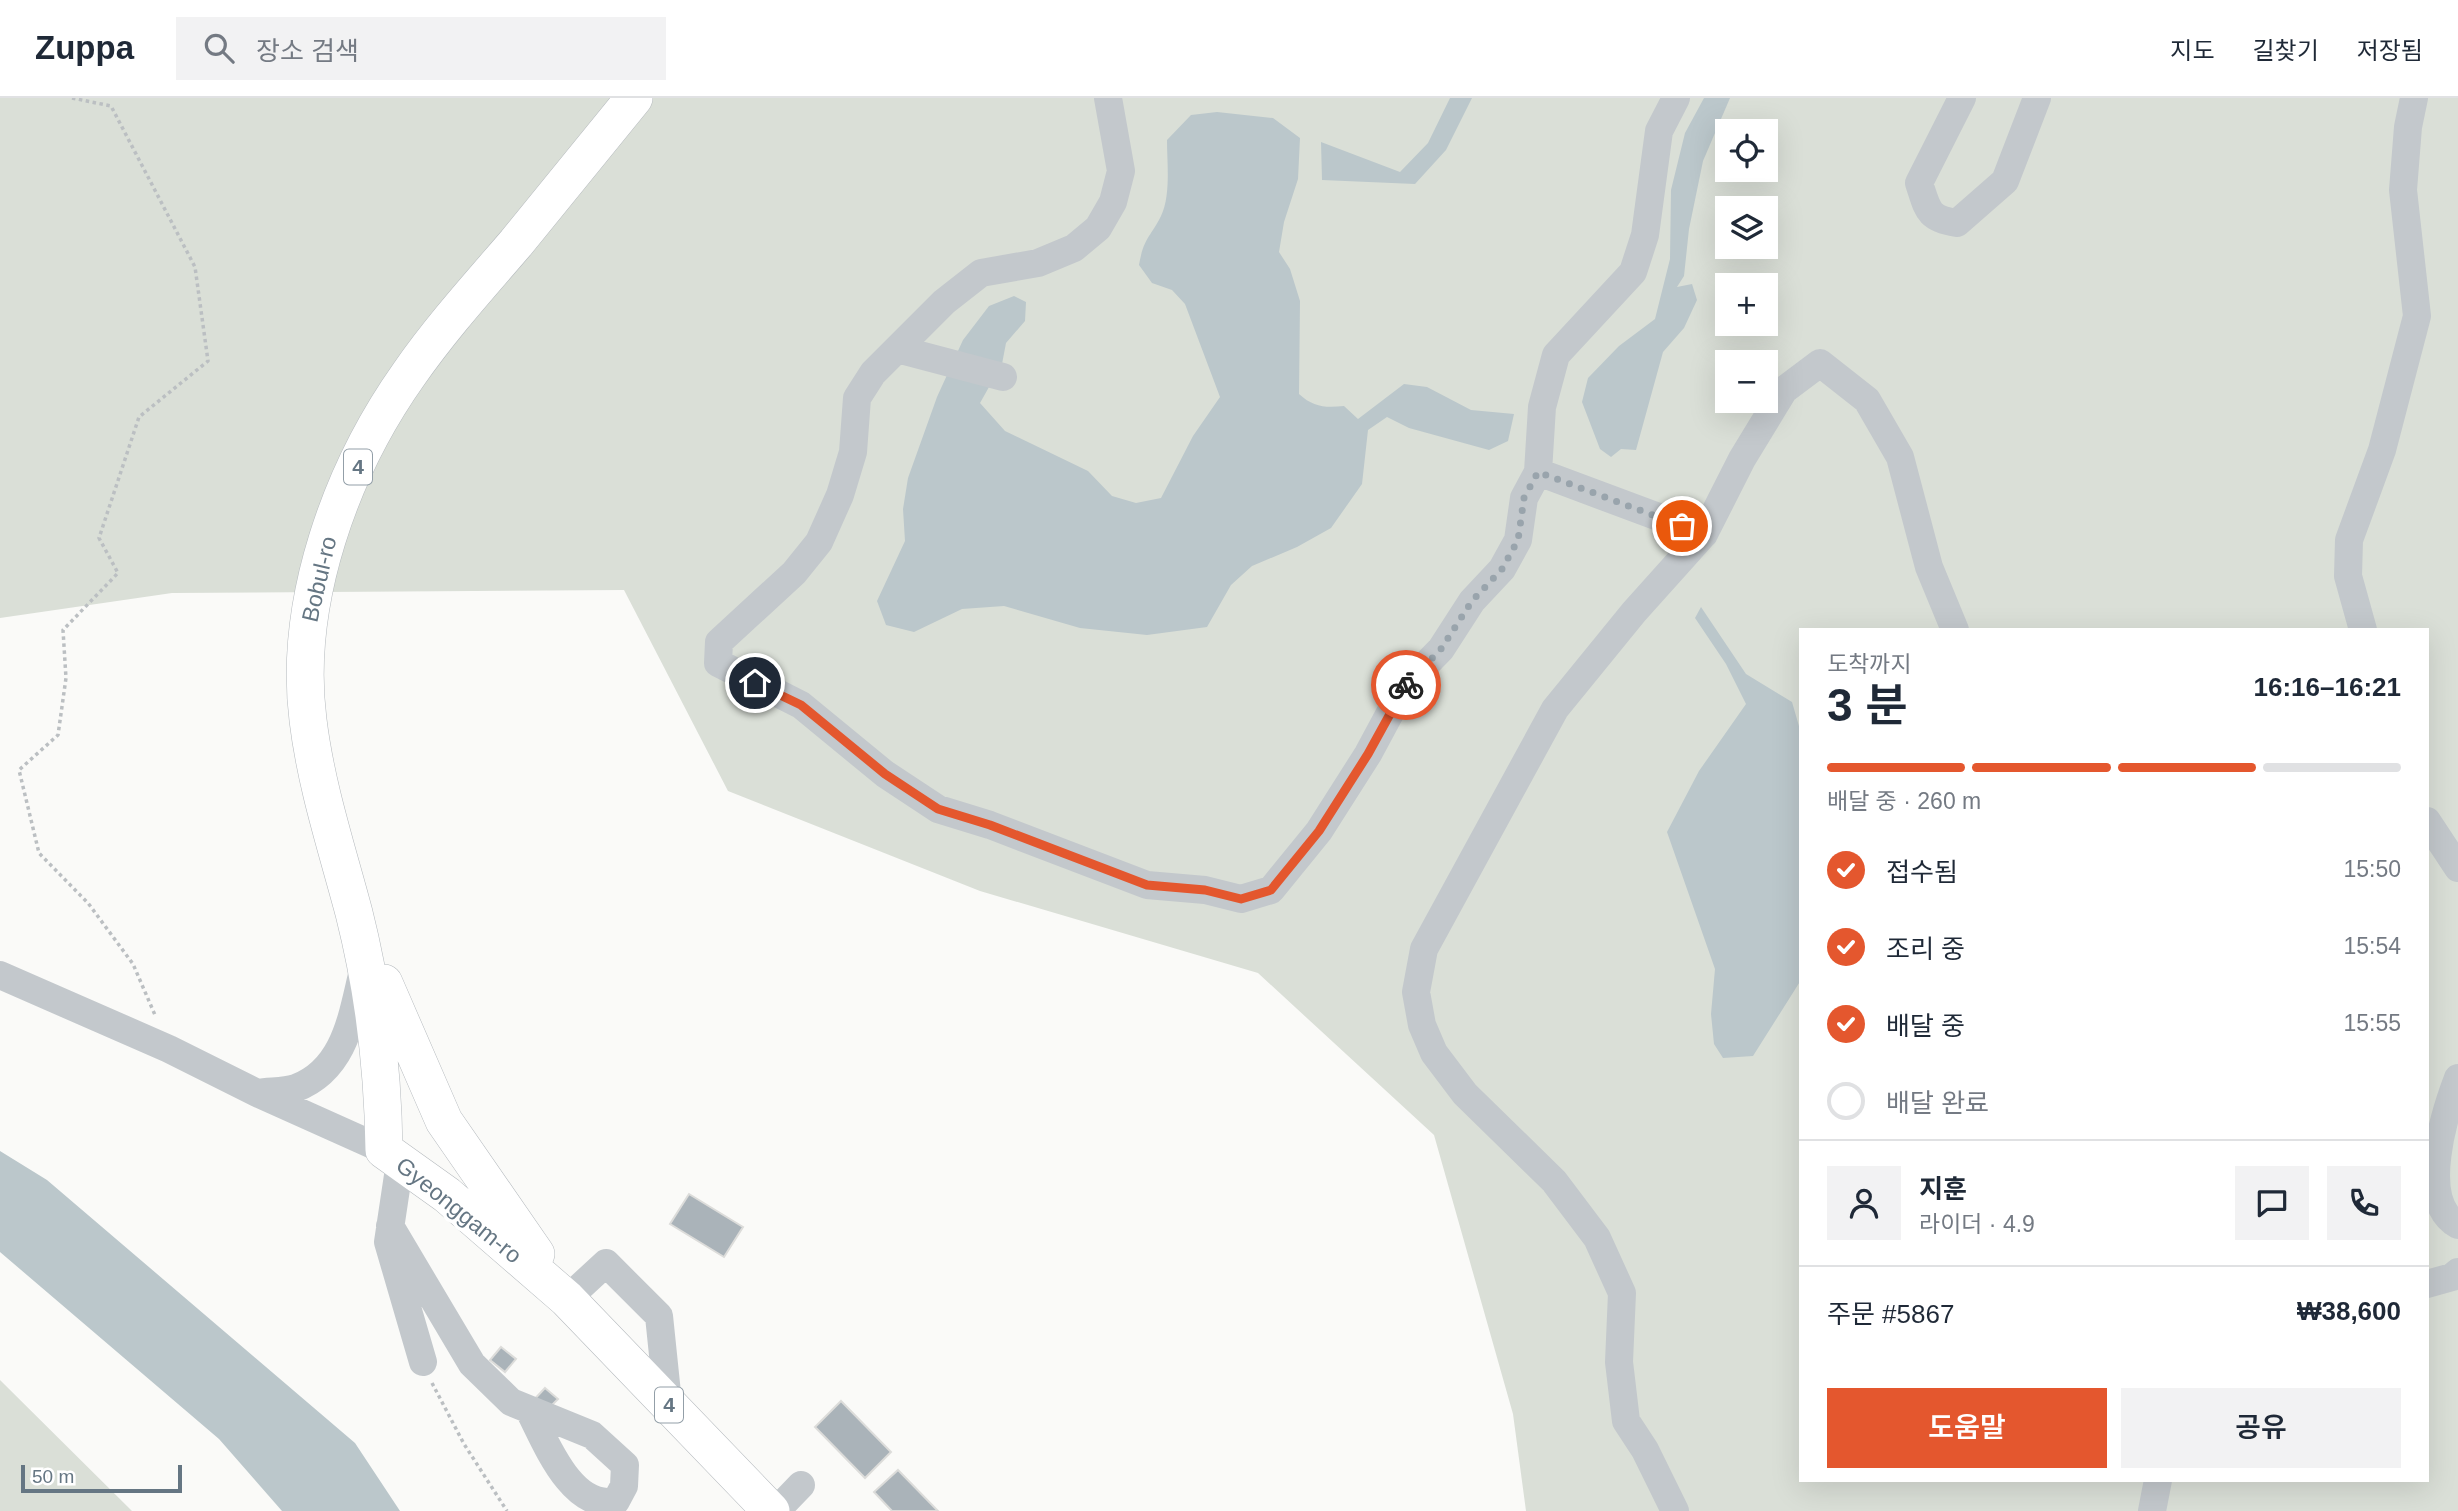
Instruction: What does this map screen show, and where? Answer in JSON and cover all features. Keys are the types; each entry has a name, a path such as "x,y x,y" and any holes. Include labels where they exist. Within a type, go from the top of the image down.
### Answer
{"main road":[{"name":"Bobul-ro","path":"392,1156 378,1031 365,961 321,794 307,720 305,671 308,619 319,566 334,517 386,408 408,374 634,98"},
{"path":"354,915 444,1121 567,1298"},
{"name":"Gyeonggam-ro","path":"392,1156 447,1195 567,1298 774,1511"}],"street":[{"path":"1108,98 1121,170 1114,202 1098,228 1074,248 1038,263 981,273 944,302 873,373 857,398 853,452 840,495 820,542 794,573 719,642 718,663 801,705 885,774 938,809 990,825 1147,885 1205,890 1241,899 1271,890 1319,831 1368,754 1404,687 1441,649 1472,601 1502,569 1518,540 1524,498 1538,472 1542,407 1556,355 1633,272 1645,236 1659,131 1676,98"},
{"path":"1962,98 1919,183 1928,211 1937,220 1957,223 2005,181 2037,98"},
{"path":"2362,628 2348,576 2348,540 2382,450 2417,316 2403,190 2408,127 2414,98"},
{"path":"897,349 1003,377"},
{"path":"1675,1511 1645,1450 1626,1421 1619,1362 1622,1293 1597,1238 1553,1181 1465,1094 1434,1053 1422,1025 1416,992 1424,950 1555,709 1634,612 1704,534 1742,460 1784,390 1820,363 1867,400 1899,457 1928,567 1954,628"},
{"path":"1538,472 1704,534"},
{"path":"2429,824 2458,868"},
{"path":"257,1093 295,1088 316,1075 332,1060 345,1041 365,961"},
{"name":"Gyeonggam-ro","path":"0,975 169,1049 392,1156"},
{"path":"2458,1078 2447,1107 2435,1185 2441,1206 2458,1225"},
{"path":"392,1156 388,1242 423,1362"},
{"path":"390,1226 472,1364 511,1402 530,1412"},
{"path":"567,1298 606,1263 659,1315 668,1403"},
{"path":"2429,1283 2452,1277 2458,1272"},
{"path":"2152,1511 2158,1482"},
{"path":"774,1511 801,1485"}],"path":[{"path":"72,98 111,106 195,267 208,361 139,417 99,538 118,573 64,630 66,678 58,735 19,770 39,853 88,903 133,964 169,1049"},
{"path":"423,1362 464,1444 507,1511"}],"shaded area":[{"path":"0,98 2458,98 2458,1511 1526,1511 1513,1414 1434,1135 1258,973 980,891 728,791 624,590 172,593 0,618"},
{"path":"1450,98 1472,98 1446,150 1415,184 1322,180 1321,142 1400,172 1428,143"},
{"path":"1704,98 1730,98 1721,119 1715,119 1715,133 1703,161 1689,229 1684,276 1677,287 1692,284 1697,300 1684,328 1663,352 1636,450 1621,449 1611,457 1600,449 1582,402 1588,378 1619,346 1655,319 1670,259 1671,190 1685,133"},
{"path":"1217,112 1273,118 1300,138 1298,179 1284,222 1279,252 1290,269 1300,301 1299,394 1320,406 1344,406 1358,419 1404,384 1427,387 1471,410 1514,414 1508,441 1489,450 1409,428 1387,417 1368,430 1362,484 1331,528 1297,547 1252,566 1231,585 1207,627 1147,635 1080,628 1004,606 962,609 914,632 886,625 877,601 905,541 903,509 908,478 937,397 963,340 989,306 1014,296 1026,302 1025,321 1006,343 1002,364 980,403 1005,431 1088,471 1112,496 1136,503 1161,498 1193,436 1220,397 1185,304 1172,290 1152,283 1139,265 1145,243 1164,208 1168,179 1167,140 1191,115"},
{"path":"1701,607 1746,674 1792,702 1799,726 1799,983 1753,1056 1723,1058 1714,1044 1711,1014 1715,969 1667,832 1699,771 1746,704 1726,664 1695,618"},
{"path":"0,1151 47,1180 355,1443 400,1511 282,1511 219,1439 0,1252"},
{"path":"0,1380 132,1511 0,1511"}],"building":[{"path":"689,1194 743,1227 724,1257 670,1224"},
{"path":"501,1347 516,1359 505,1372 490,1360"},
{"path":"545,1388 558,1399 545,1412 530,1404"},
{"path":"841,1401 891,1452 865,1478 815,1427"},
{"path":"898,1470 938,1511 892,1511 874,1492"}],"way so far":[{"path":"1406,685 1441,649 1472,601 1502,569 1518,540 1524,498 1538,472 1682,526"}],"route":[{"path":"755,683 801,705 885,774 938,809 990,825 1147,885 1205,890 1241,899 1271,890 1319,831 1368,754 1406,685"}]}
